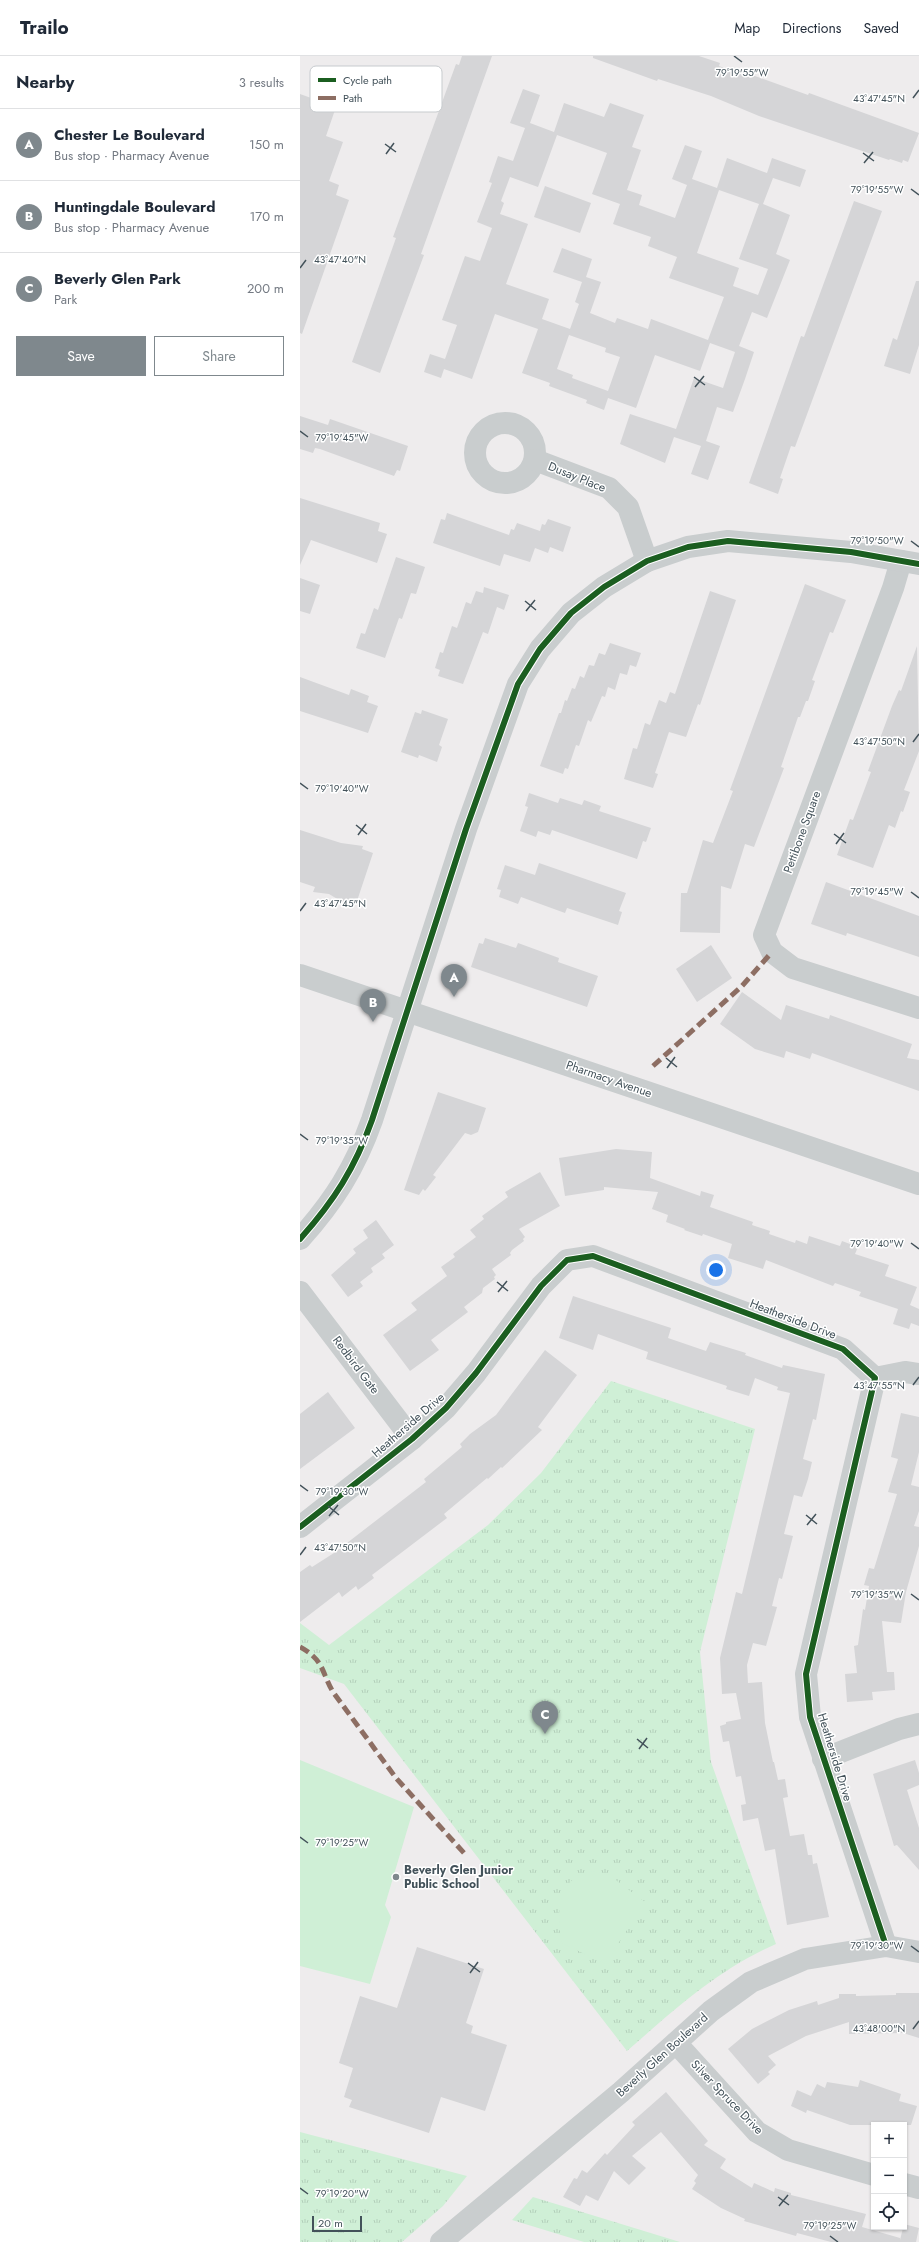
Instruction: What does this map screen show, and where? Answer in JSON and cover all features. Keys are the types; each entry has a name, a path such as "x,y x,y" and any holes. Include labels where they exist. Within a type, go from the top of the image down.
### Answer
{"street":[{"name":"Dusay Place","path":"535,460 609,488 628,507 647,561"},
{"path":"300,1239 333,1200 354,1166 372,1120 466,829 518,684 540,649 571,613 604,587 647,561 688,548 728,541 851,552 910,563"},
{"name":"Pettibone Square","path":"910,563 893,588 764,935 772,952 793,968 919,1008"},
{"name":"Pharmacy Avenue","path":"300,975 919,1184"},
{"name":"Heatherside Drive","path":"300,1527 412,1439 446,1408 476,1373 541,1286 567,1260 593,1256 843,1349 875,1378 806,1674 810,1717 882,1929 886,1946"},
{"name":"Redbird Gate","path":"300,1292 412,1439"},
{"path":"875,1378 905,1372 919,1374"},
{"path":"823,1759 898,1729 919,1724"},
{"name":"Beverly Glen Boulevard","path":"441,2242 621,2092 711,2011 751,1982 805,1959 886,1946 919,1952"},
{"name":"Silver Spruce Drive","path":"676,2043 757,2132 788,2150 871,2174"},
{"path":"907,2185 919,2188"}],"green space":[{"path":"611,1381 755,1429 700,1652 711,1762 776,1944 755,1954 716,1978 697,1992 627,2051 344,1684 300,1668 300,1623 329,1645 488,1525 541,1473"},
{"path":"300,1760 414,1807 385,1905 391,1917 370,1984 300,1966"},
{"path":"596,1871 609,1875 645,1902 605,1964 562,1943 560,1932 560,1908 562,1897 567,1887 574,1879 583,1873"},
{"path":"300,2132 467,2176 443,2206 402,2242 300,2242"},
{"path":"533,2197 680,2242 584,2242 512,2220"}],"building":[{"path":"462,56 492,56 421,254 424,255 380,373 352,362 396,238 393,237 439,112 442,112 442,102 456,64 459,65"},
{"path":"593,56 699,56 720,63 719,66 751,78 752,75 808,95 809,93 919,133 908,162 903,160 902,163 889,160 759,116 711,96 658,79 657,81 593,58"},
{"path":"523,89 540,95 530,123 554,132 564,103 604,117 610,103 644,115 632,147 641,150 627,190 642,195 639,205 675,218 687,185 672,179 685,145 702,151 692,179 717,188 727,158 767,173 772,158 806,170 800,187 773,178 763,204 790,215 776,254 790,260 767,318 752,312 739,346 754,352 733,412 717,407 706,441 720,446 708,480 691,474 701,446 674,437 665,463 620,444 630,414 676,429 694,378 723,388 735,352 710,343 700,371 655,355 636,408 608,398 604,410 586,403 587,400 549,386 550,383 522,373 538,329 495,314 472,379 444,369 441,378 424,372 430,354 445,359 457,325 442,320 465,256 480,261 492,228 477,222 492,183 489,182 498,156 513,161 525,128 510,123","holes":["557,135 607,153 592,194 620,204 613,224 651,237 648,246 677,257 669,278 724,297 708,340 651,319 648,329 617,318 615,323 590,313 601,282 586,277 592,259 562,248 553,272 582,282 575,302 579,304 570,329 542,319 549,299 506,284 528,224 500,214 504,203 501,201 510,177 538,187","719,190 759,204 739,259 768,269 758,295 733,286 739,268 697,253","569,335 606,348 605,352 620,357 608,391 572,378 573,375 557,369"]},
{"path":"300,94 310,98 310,112 334,112 326,136 343,142 329,181 339,185 336,195 349,200 302,334 300,333"},
{"path":"545,186 591,203 580,233 534,217"},
{"path":"854,201 882,211 795,447 791,446 780,478 783,479 778,494 749,483 801,336 804,337"},
{"path":"916,281 919,281 919,345 910,374 884,366 893,338 897,340"},
{"path":"300,416 328,425 330,419 408,446 400,471 397,470 394,476 320,449 315,448 313,453 300,449"},
{"path":"300,498 380,523 378,531 387,534 377,563 311,540 300,565"},
{"path":"447,513 509,535 511,529 514,530 517,523 540,531 542,524 545,525 548,519 571,527 563,552 550,547 548,553 535,548 530,562 504,554 500,566 433,543 441,519 445,520"},
{"path":"396,557 425,567 416,594 411,593 402,619 399,618 385,658 356,648 361,633 365,634 374,608 378,610"},
{"path":"300,578 320,585 310,614 300,611"},
{"path":"805,584 846,600 833,633 830,632 812,680 815,681 808,701 806,701 800,717 798,717 781,767 784,768 754,847 745,844 731,889 721,886 720,933 680,932 681,893 687,893 703,840 713,843 733,791 730,790"},
{"path":"484,587 509,595 504,610 497,607 488,634 483,632 463,684 438,676 440,670 435,668 440,652 443,653 452,626 457,628 466,602 471,604 476,591 483,593"},
{"path":"710,591 736,600 700,705 698,704 686,737 669,732 655,773 658,774 653,788 624,779 633,748 637,749 645,723 650,725 659,700 666,703 670,692 675,694"},
{"path":"610,643 641,653 636,667 630,665 627,675 620,673 615,690 608,687 605,697 602,696 591,722 588,720 579,746 576,745 568,769 565,768 563,774 540,766 565,700 567,701 572,688 575,689 580,676 584,678 589,665 594,666 599,653 605,655"},
{"path":"917,646 919,751 904,790 910,792 903,812 901,811 895,828 889,825 873,868 837,855 850,819 853,820 871,772 868,771 892,706 899,690 901,691"},
{"path":"300,677 349,695 351,689 369,696 367,702 378,706 368,733 300,711"},
{"path":"422,710 448,719 439,745 442,747 437,762 419,755 418,758 401,752 415,712 421,714"},
{"path":"529,793 558,803 560,798 582,805 584,800 601,806 599,811 651,828 646,842 643,841 637,859 552,830 550,835 538,831 536,837 520,831 528,807 525,806"},
{"path":"300,830 341,843 363,846 362,849 373,853 356,904 345,900 344,903 329,894 313,892 315,887 300,882"},
{"path":"539,863 626,893 619,911 622,912 618,925 567,908 565,913 521,897 518,904 499,897 501,890 497,889 505,865 535,875"},
{"path":"826,882 919,916 919,957 847,933 846,936 811,924"},
{"path":"485,938 516,948 518,943 559,958 558,962 598,976 587,1007 471,967 479,943 483,944"},
{"path":"711,945 732,978 697,1002 676,969"},
{"path":"742,992 781,1020 786,1005 829,1019 830,1015 912,1044 907,1058 919,1060 919,1091 812,1053 810,1059 786,1051 784,1058 755,1049 720,1024"},
{"path":"438,1092 486,1108 478,1132 471,1135 465,1133 433,1175 436,1177 425,1191 423,1189 419,1195 404,1190"},
{"path":"616,1149 652,1152 650,1178 700,1196 701,1191 714,1195 710,1207 753,1222 752,1225 770,1231 769,1234 795,1243 796,1240 807,1244 809,1236 840,1246 842,1241 858,1247 855,1254 889,1265 885,1276 917,1287 910,1305 919,1309 919,1326 911,1323 909,1329 893,1324 898,1309 859,1296 861,1292 835,1283 833,1286 766,1260 763,1269 728,1258 732,1244 703,1234 702,1236 684,1230 685,1229 666,1222 668,1215 652,1209 658,1192 604,1187 604,1190 565,1196 559,1158"},
{"path":"540,1172 560,1206 519,1229 525,1237 523,1239 524,1241 512,1250 510,1253 511,1255 492,1269 496,1275 494,1277 495,1279 483,1288 482,1293 464,1307 468,1312 431,1340 439,1350 410,1371 383,1335 417,1310 411,1303 447,1276 441,1267 455,1257 453,1254 476,1237 470,1230 484,1219 482,1216 508,1197 505,1192"},
{"path":"376,1220 394,1245 382,1254 385,1258 371,1268 373,1272 360,1282 363,1286 348,1297 331,1275 356,1253 353,1249 368,1238 363,1230"},
{"path":"573,1296 671,1328 668,1338 706,1351 710,1342 746,1353 745,1355 782,1368 783,1365 825,1374 816,1420 813,1419 803,1459 812,1462 808,1479 802,1497 794,1495 784,1534 793,1536 782,1579 779,1578 772,1606 777,1607 766,1646 753,1643 747,1665 748,1683 762,1682 765,1723 773,1762 778,1780 785,1779 788,1797 783,1798 790,1836 804,1834 808,1855 812,1855 813,1864 817,1863 829,1917 787,1925 775,1849 765,1851 758,1818 743,1821 741,1805 746,1804 741,1776 736,1777 729,1741 723,1742 720,1726 726,1724 726,1722 741,1719 736,1693 722,1694 720,1658 736,1592 742,1594 790,1393 777,1390 778,1387 755,1378 749,1396 726,1389 727,1386 646,1359 648,1352 598,1334 593,1350 559,1338"},
{"path":"545,1350 577,1375 538,1427 542,1430 502,1468 501,1467 488,1479 487,1478 444,1514 447,1518 372,1575 374,1578 358,1590 356,1586 342,1597 339,1592 300,1622 300,1572 310,1565 312,1567 334,1553 426,1482 424,1479 462,1447 460,1444 470,1434 496,1415"},
{"path":"328,1392 355,1428 300,1469 300,1414"},
{"path":"901,1413 919,1417 919,1452 911,1485 919,1487 919,1511 914,1526 919,1527 919,1546 906,1592 901,1623 882,1621 887,1672 894,1672 895,1690 872,1692 873,1700 847,1702 845,1674 857,1673 854,1646 858,1645 863,1609 865,1610 869,1586 864,1585 869,1568 874,1569 897,1494 888,1492 898,1459 891,1457"},
{"path":"915,1760 919,1773 919,1785 907,1790 919,1828 919,1870 897,1845 894,1846 873,1774"},
{"path":"417,1947 484,1969 466,2023 473,2026 471,2033 507,2045 485,2111 441,2097 429,2133 349,2107 352,2100 344,2097 353,2068 339,2063 360,1996 397,2008"},
{"path":"896,1993 919,1993 919,2038 903,2033 849,2034 849,2022 806,2036 768,2056 776,2065 768,2072 770,2074 758,2084 728,2049 752,2029 789,2010 817,2001 818,2005 839,1998 839,1994 856,1994 856,1996 896,1995"},
{"path":"860,2080 901,2094 899,2101 917,2106 911,2125 907,2125 907,2122 871,2122 871,2125 850,2125 807,2110 806,2113 791,2106 797,2090 811,2096 817,2084 825,2088 827,2082 858,2087"},
{"path":"666,2092 708,2141 704,2145 726,2159 720,2168 752,2188 754,2183 774,2192 775,2188 791,2193 791,2195 866,2214 862,2227 900,2238 900,2240 902,2230 907,2230 907,2225 919,2228 916,2242 831,2242 797,2233 796,2236 744,2221 745,2219 721,2208 692,2189 696,2183 694,2181 698,2175 661,2132 632,2156 646,2168 629,2185 614,2171 598,2201 586,2195 580,2206 563,2197 574,2178 577,2179 582,2170 587,2173 605,2153 607,2155 635,2125 632,2122"}],"marked path":[{"path":"653,1066 742,986 772,952"},
{"path":"300,1647 318,1661 333,1692 396,1778 464,1853"}],"cycle path":[{"path":"300,1239 323,1211 351,1169 372,1120 466,829 518,684 540,649 571,613 604,587 647,561 688,547 728,541 851,552 919,564"},
{"path":"300,1527 412,1439 446,1408 476,1373 541,1286 567,1260 593,1256 843,1349 875,1378 806,1674 810,1717 886,1946"}],"place":[{"name":"Chester Le Boulevard","path":"454,997"},
{"name":"Huntingdale Boulevard","path":"373,1022"},
{"name":"Beverly Glen Park","path":"545,1734"},
{"name":"Beverly Glen Junior Public School","path":"396,1877"}]}
